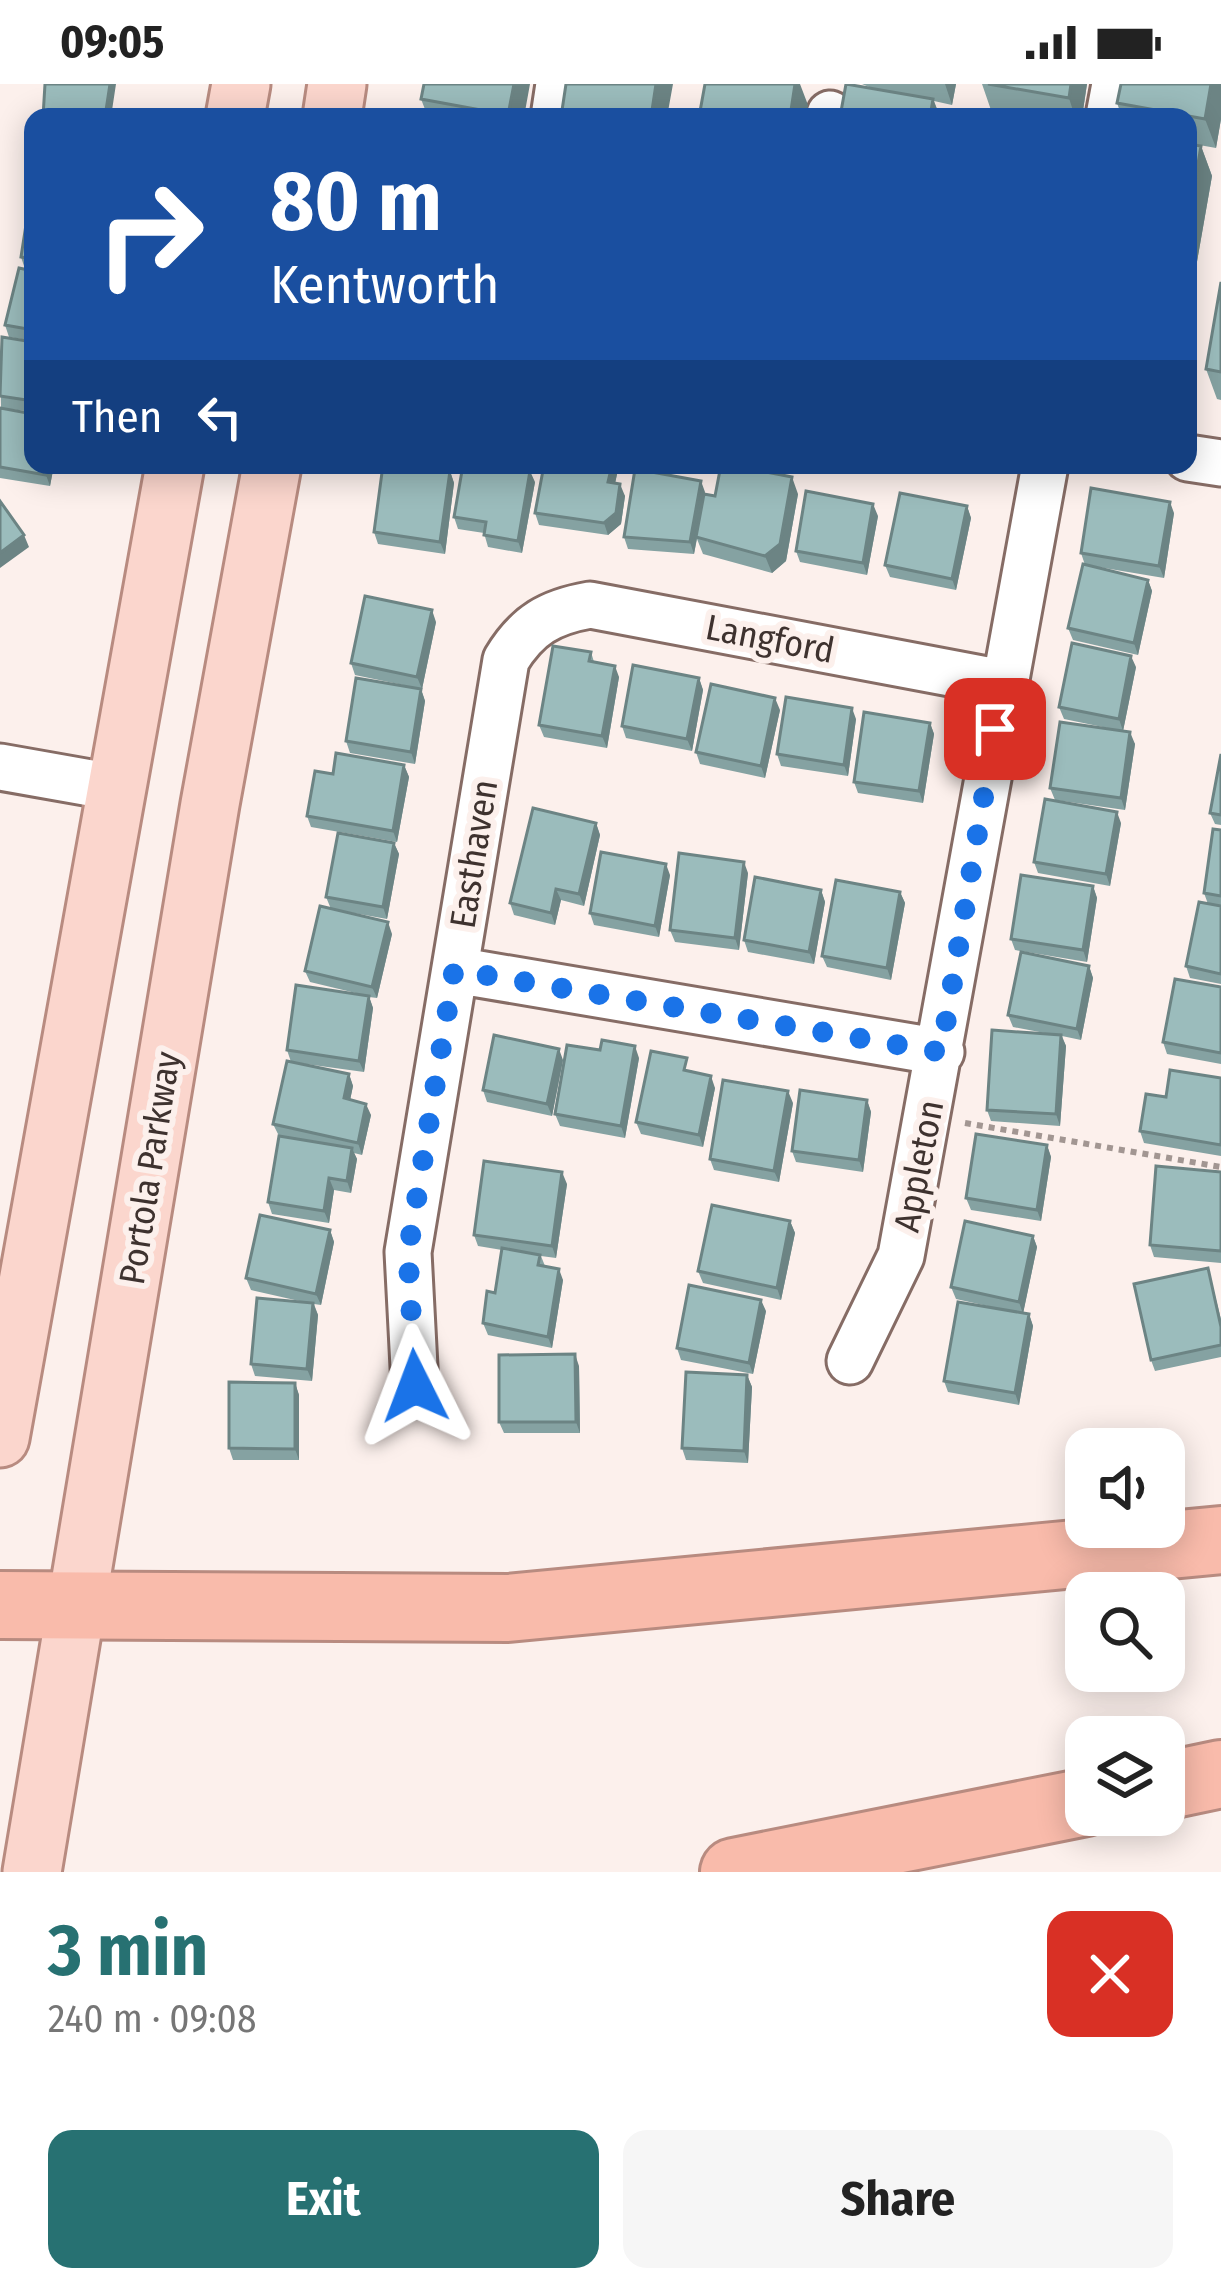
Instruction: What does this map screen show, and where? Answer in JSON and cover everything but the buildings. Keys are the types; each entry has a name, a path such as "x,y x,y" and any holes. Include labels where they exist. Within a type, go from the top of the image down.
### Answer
{"highway":[{"path":"0,1605 508,1608 1221,1540"},
{"path":"1185,1782 1221,1774"},
{"path":"734,1872 1065,1806"}],"main road":[{"path":"0,1438 173,474"},
{"name":"Portola Parkway","path":"32,1872 209,805 270,474"}],"street":[{"name":"Appleton","path":"850,1361 901,1256 1043,474"},
{"name":"Langford","path":"539,620 590,605 1004,683"},
{"name":"Easthaven","path":"415,1386 408,1252 506,660 539,620"},
{"path":"0,767 119,788"},
{"path":"454,970 941,1052"}],"path":[{"path":"965,1123 1221,1167"}],"route":[{"path":"415,1386 408,1252 454,970 941,1052 995,729"}]}
